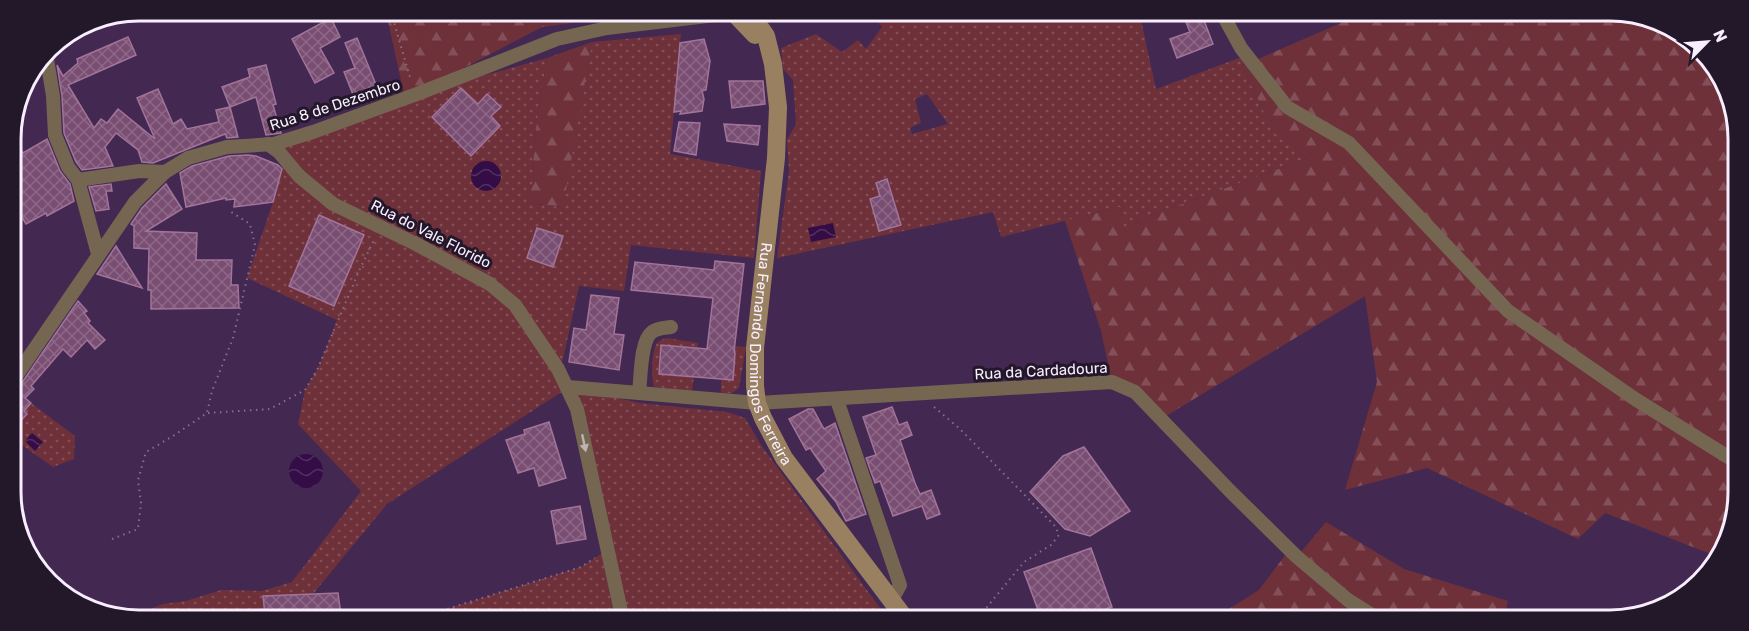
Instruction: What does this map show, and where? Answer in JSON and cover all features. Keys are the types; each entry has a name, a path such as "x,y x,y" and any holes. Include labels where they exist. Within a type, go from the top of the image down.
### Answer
{"street":[{"name":"Rua 8 de Dezembro","path":"21,369 135,202 165,172 188,158 227,147 268,144 313,132 557,39 607,28 666,21"},
{"name":"Rua Fernando Domingos Ferreira","path":"742,21 769,53"},
{"name":"Rua Fernando Domingos Ferreira","path":"756,21 766,36 777,88 778,127 755,348 754,386 757,403 784,458 899,610"},
{"path":"1226,21 1241,48 1287,107 1349,143 1508,311 1635,399 1728,457"},
{"path":"48,64 55,135 68,167 78,180 98,254"},
{"name":"Rua do Vale Florido","path":"268,144 279,152 299,176 333,204 490,284 514,304 545,347 568,387 577,409 621,610"},
{"path":"78,180 138,171 165,172"},
{"path":"639,393 645,342 649,334 657,329 671,327"},
{"name":"Rua da Cardadoura","path":"568,387 757,403 1112,382 1135,392 1297,557 1348,600 1364,610"},
{"path":"837,399 900,585 890,598"}],"path":[{"path":"394,21 417,94"},
{"path":"207,413 212,391 232,338 255,245 250,224 228,210"},
{"path":"112,539 138,529 141,503 138,480 146,452 207,413 270,409 306,390 381,227"},
{"path":"918,394 960,429 1055,526 1059,535 1051,545 1024,562 985,610"},
{"path":"445,610 582,567 608,550"}],"green space":[{"path":"388,21 543,21 542,27 405,99"},
{"path":"543,21 587,21 542,27"},
{"path":"877,21 1141,21 1156,89 1247,55 1251,61 1242,66 1265,114 1306,159 1141,219 1124,233 1120,207 1001,237 993,212 777,258 789,171 787,140 796,124 793,80 783,69 781,48 816,34 842,52 858,40 866,49 882,27","holes":["927,94 948,124 912,134 910,128 921,123 915,99"]},
{"path":"1346,21 1626,22 1648,27 1677,42 1677,72 1707,72 1719,94 1727,123 1728,500 1722,530 1710,554 1605,513 1578,539 1427,468 1345,490 1377,382 1365,296 1161,419 1112,382 1101,331 1065,221 1120,207 1125,232 1141,219 1306,159 1265,114 1242,66"},
{"path":"681,34 670,154 761,171 754,258 631,245 624,291 579,286 563,359 558,369 568,387 640,403 727,412 745,418 761,445 880,610 445,610 581,567 607,550 568,388 387,504 313,594 263,596 264,610 247,610 246,608 238,610 148,610 163,604 186,601 221,590 262,591 292,582 361,491 298,424 305,390 318,368 337,320 247,278 273,202 282,167 287,161 274,144 417,94 547,58 534,141 533,183 527,203 562,207 592,42"},
{"path":"592,42 563,207 527,203 533,183 534,141 547,58"},
{"path":"667,338 698,343 692,391 654,387 652,371 654,351 658,342"},
{"path":"708,344 746,347 739,388 732,393 721,394 721,379 733,380 735,353 707,350"},
{"path":"31,403 75,436 74,459 53,467 21,444 21,422 27,414 24,411"},
{"path":"1326,522 1404,569 1508,601 1506,610 1227,610 1259,590 1289,550 1297,557"}],"water":[{"path":"486,161 497,165 501,176 497,187 486,191 475,187 471,176 475,165"},
{"path":"833,223 836,237 811,242 808,228"},
{"path":"32,433 43,442 35,451 25,441"},
{"path":"306,454 318,459 323,471 318,483 306,488 294,483 289,471 294,459"}],"building":[{"path":"325,21 332,21 340,37 320,48 334,73 315,83 292,39"},
{"path":"1185,21 1204,21 1213,44 1177,58 1170,39 1190,32"},
{"path":"128,37 136,55 68,85 94,128 101,119 107,123 118,109 155,139 137,98 158,89 173,124 181,119 187,129 219,122 216,110 230,107 238,137 227,138 225,134 153,163 142,162 138,150 116,133 105,147 113,166 82,170 76,162 64,133 57,65 63,76 78,63 77,59"},
{"path":"357,38 377,87 354,97 344,72 355,68 345,43"},
{"path":"704,39 710,61 706,90 702,91 704,99 702,111 680,114 681,111 674,112 680,43"},
{"path":"266,65 281,133 266,135 256,97 230,107 222,87 250,77 248,69"},
{"path":"729,81 763,81 765,104 732,108"},
{"path":"461,88 478,104 487,94 501,107 491,116 500,126 471,156 432,117"},
{"path":"679,122 700,123 696,155 674,151"},
{"path":"724,124 760,126 758,145 727,141"},
{"path":"47,139 60,171 70,184 74,201 47,216 46,213 26,224 21,215 21,149 23,153"},
{"path":"248,155 278,165 282,169 273,202 234,207 235,199 226,200 226,198 186,207 180,173 192,166 229,156"},
{"path":"887,179 901,225 879,231 870,199 880,196 876,183"},
{"path":"111,184 112,191 106,191 109,209 96,211 89,187"},
{"path":"166,184 182,209 146,231 197,233 196,260 232,260 231,285 238,285 239,308 151,309 151,290 148,290 149,249 134,248 134,226 131,224 142,208"},
{"path":"319,215 364,235 334,306 289,286"},
{"path":"537,228 563,236 553,267 527,258"},
{"path":"116,246 142,288 97,274"},
{"path":"715,261 744,264 733,380 659,374 661,345 707,349 713,298 631,290 635,262 714,270"},
{"path":"591,295 619,298 614,334 624,335 619,370 569,362 574,328 586,330"},
{"path":"78,301 87,311 84,313 90,321 88,323 105,340 95,349 87,340 71,357 63,349 31,386 34,389 25,398 31,403 24,411 27,414 21,420 21,384"},
{"path":"892,407 899,425 907,422 912,435 900,440 915,483 920,494 931,490 940,514 927,519 922,506 893,516 880,481 875,483 866,458 876,455 863,417"},
{"path":"808,409 813,409 824,429 835,423 866,514 846,521 836,502 817,479 826,471 810,448 806,450 789,419"},
{"path":"549,422 566,478 539,486 534,468 518,473 506,440 525,434 524,430"},
{"path":"1084,447 1130,511 1090,536 1065,529 1030,492 1063,456"},
{"path":"580,506 586,539 557,544 551,511"},
{"path":"1091,548 1112,607 1103,610 1038,610 1024,572"},
{"path":"338,593 340,610 264,610 263,596"}]}
